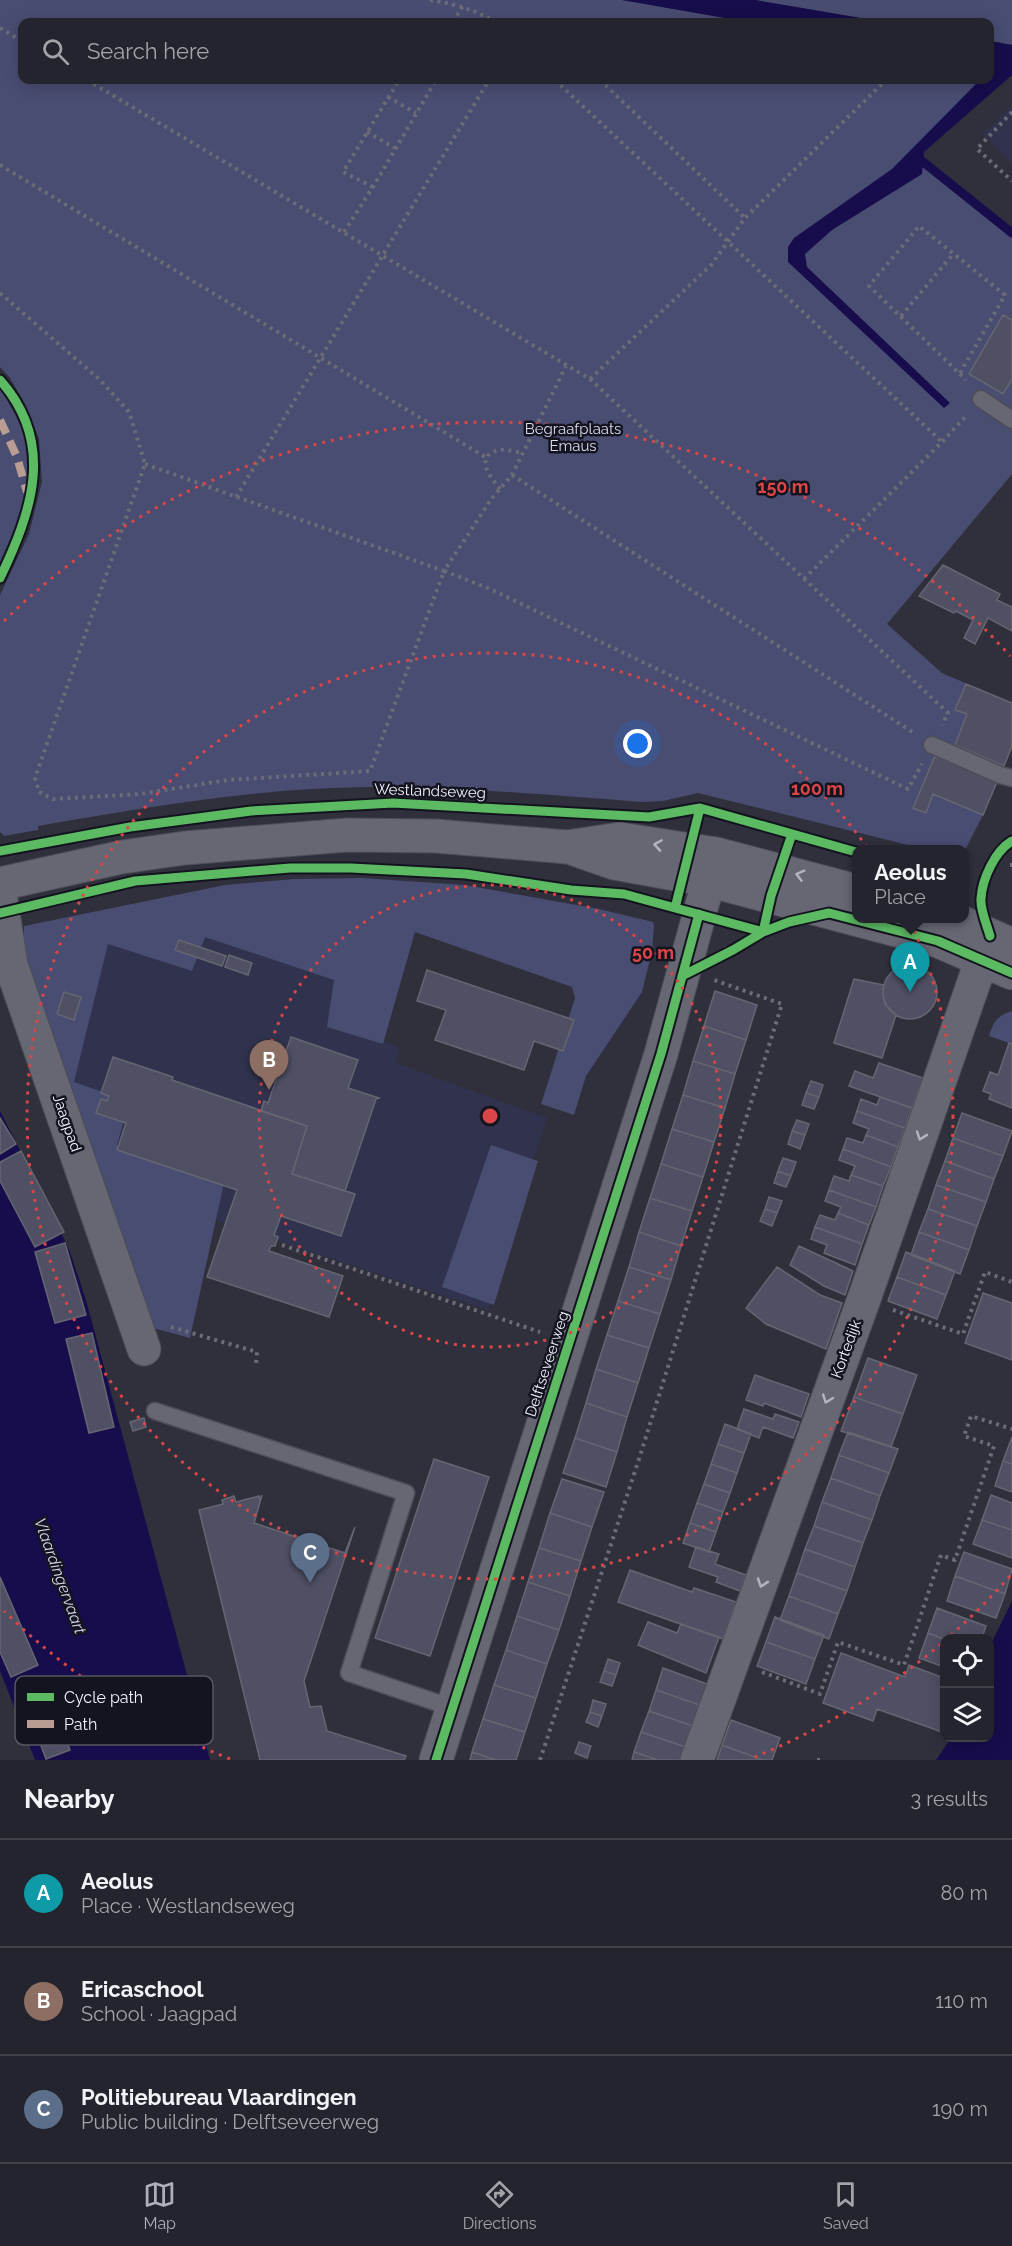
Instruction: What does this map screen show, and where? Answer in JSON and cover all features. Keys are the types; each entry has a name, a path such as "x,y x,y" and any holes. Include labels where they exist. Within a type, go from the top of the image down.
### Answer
{"street":[{"path":"0,884 122,857 185,848 335,836 436,836 567,847 614,863 712,867 852,890"},
{"path":"712,867 852,913"},
{"name":"Delftseveerweg","path":"436,1760 686,974 712,867"},
{"name":"Jaagpad","path":"0,894 11,964 135,1316 144,1349"},
{"path":"883,923 938,941 995,948"},
{"path":"959,923 995,948 1012,973"},
{"name":"Kortedijk","path":"697,1760 864,1299 940,1081 995,948"}],"lane":[{"path":"981,399 1012,420"},
{"path":"932,745 1012,778"},
{"path":"155,1411 406,1493 349,1673 453,1708"}],"path":[{"path":"430,0 463,6 487,18"},
{"path":"456,18 463,6"},
{"path":"0,28 18,39"},
{"path":"94,84 590,379 948,713 908,789 488,588 145,464"},
{"path":"373,187 343,172 396,84"},
{"path":"344,232 434,84"},
{"path":"236,497 487,84"},
{"path":"559,84 942,442"},
{"path":"604,84 745,218"},
{"path":"590,379 711,265 745,218 882,84"},
{"path":"388,97 416,113"},
{"path":"1012,112 977,149 1012,181"},
{"path":"367,132 395,148"},
{"path":"0,165 487,458"},
{"path":"804,579 942,442 981,399 960,373 869,286 919,226 1005,295 960,373"},
{"path":"901,316 954,253"},
{"path":"0,293 99,379 129,412 145,464 35,778 39,792 53,799 140,794 228,780 370,771 444,571 512,475 566,366"},
{"path":"500,489 485,469 487,458 500,450 523,453"},
{"path":"512,475 932,745"},
{"path":"686,974 743,944"},
{"path":"540,1760 639,1459 782,1004 686,974"},
{"path":"282,1245 569,1342"},
{"path":"900,1312 963,1334 985,1272 1012,1282"},
{"path":"135,1316 257,1352 256,1364"},
{"path":"766,1674 819,1694 838,1642 904,1665 941,1555 955,1560 994,1446 964,1436 971,1416 1012,1429"}],"shaded area":[{"path":"1012,106 1012,164 983,134"},
{"path":"91,915 201,932 341,976 332,1022 399,1047 396,1063 547,1118 488,1310 220,1222 92,1150 48,1045"}],"green space":[{"name":"Begraafplaats Emaus","path":"0,0 622,0 725,18 18,18 18,84 976,84 915,147 917,157 1012,233 1012,474 887,624 942,673 1012,703 1012,746 968,845 908,845 698,793 663,801 641,802 402,787 326,788 202,800 38,826 38,830 4,836 0,832 0,595 29,534 42,482 39,439 25,404 10,378 0,367"},
{"path":"755,0 1012,0 1012,45 994,42 994,18 861,18"},
{"path":"0,389 24,434 29,466 19,516 0,562"},
{"path":"362,878 465,885 599,909 653,922 652,951 642,992 586,1076 574,1115 541,1104 575,998 572,987 415,932 383,1044 327,1027 334,980 205,937 192,971 108,944 74,1082 129,1101 117,1145 224,1183 190,1338 153,1328 24,959 24,926 225,885 294,879"},
{"path":"1012,1011 1012,1044 989,1036 997,1020"},
{"path":"491,1145 538,1161 494,1305 442,1287"}],"water":[{"path":"622,0 755,0 861,18 725,18"},
{"path":"994,42 1012,45 1012,75 924,152 922,174 832,230 805,254 807,267 950,403 944,408 788,262 788,247 794,238 892,169 976,84 994,84"},
{"name":"Vlaardingervaart","path":"0,1111 70,1252 86,1300 187,1676 15,1676 15,1709 0,1671"},
{"path":"1012,1601 1012,1760 936,1760 948,1742 994,1742 994,1638"},
{"path":"29,1745 206,1745 210,1760 35,1760"}],"building":[{"path":"1003,315 1012,320 1012,379 1003,394 969,374"},
{"path":"943,565 1000,594 997,600 1012,607 1012,631 988,618 975,644 964,638 973,620 919,596"},
{"path":"966,684 1012,703 1012,746 1004,766 955,745 967,714 955,710"},
{"path":"935,756 997,782 983,815 933,794 926,813 913,808"},
{"path":"179,940 226,956 222,966 175,950"},
{"path":"229,955 252,963 248,975 225,967"},
{"path":"905,965 915,965 925,969 933,977 937,992 933,1007 925,1015 915,1019 905,1019 895,1015 887,1007 883,997 883,987 887,977 895,969"},
{"path":"427,970 574,1020 563,1051 534,1041 524,1070 435,1040 446,1010 417,1001"},
{"path":"854,979 884,985 885,1004 896,1015 882,1058 834,1043"},
{"path":"715,991 757,1005 746,1040 704,1026"},
{"path":"64,992 81,997 74,1020 57,1014"},
{"path":"704,1026 746,1040 735,1074 693,1061"},
{"path":"291,1037 358,1060 348,1088 379,1098 376,1099 345,1191 292,1174 307,1126 261,1111 264,1101 268,1103"},
{"path":"1009,1043 1012,1044 1012,1108 989,1099 991,1094 983,1091 990,1072 998,1075"},
{"path":"113,1057 173,1077 172,1080 307,1126 292,1174 355,1194 341,1236 281,1216 274,1235 278,1237 275,1246 271,1246 269,1251 343,1276 329,1317 207,1277 237,1190 117,1150 126,1123 96,1113 101,1099 107,1101 109,1096 101,1093"},
{"path":"693,1061 735,1074 725,1108 683,1095"},
{"path":"879,1063 923,1078 912,1108 849,1086 855,1071 873,1078"},
{"path":"811,1081 823,1085 819,1097 806,1093"},
{"path":"806,1093 819,1097 814,1109 802,1105"},
{"path":"683,1095 725,1108 714,1142 672,1129"},
{"path":"880,1097 912,1108 905,1128 857,1111 861,1099 877,1105"},
{"path":"857,1111 905,1128 898,1147 866,1135 869,1129 853,1123"},
{"path":"962,1113 1012,1131 1003,1156 953,1138"},
{"path":"0,1118 16,1144 0,1154"},
{"path":"797,1120 809,1124 805,1135 792,1131"},
{"path":"672,1129 714,1142 703,1177 661,1164"},
{"path":"792,1131 805,1135 800,1149 788,1144"},
{"path":"866,1135 898,1147 891,1167 843,1149 847,1138 863,1143"},
{"path":"953,1138 1003,1156 994,1179 945,1161"},
{"path":"843,1149 891,1167 883,1186 851,1175 855,1166 839,1160"},
{"path":"21,1151 64,1232 35,1247 0,1181 0,1162"},
{"path":"783,1158 796,1162 791,1176 778,1171"},
{"path":"945,1161 994,1179 986,1202 936,1185"},
{"path":"661,1164 703,1177 692,1211 650,1198"},
{"path":"778,1171 791,1176 786,1187 774,1183"},
{"path":"851,1175 883,1186 876,1207 829,1190 834,1176 849,1181"},
{"path":"936,1185 986,1202 977,1226 928,1209"},
{"path":"829,1190 876,1207 869,1225 838,1213 841,1207 825,1201"},
{"path":"769,1197 782,1201 777,1213 765,1209"},
{"path":"650,1198 692,1211 681,1246 639,1232"},
{"path":"765,1209 777,1213 772,1226 760,1221"},
{"path":"928,1209 977,1226 969,1250 919,1232"},
{"path":"838,1213 869,1225 862,1244 815,1227 820,1215 835,1220"},
{"path":"815,1227 862,1244 855,1265 824,1253 827,1245 811,1239"},
{"path":"639,1232 681,1246 671,1280 629,1267"},
{"path":"919,1232 969,1250 960,1274 911,1255"},
{"path":"65,1243 86,1315 55,1323 35,1252"},
{"path":"799,1246 853,1271 845,1295 824,1286 790,1265"},
{"path":"906,1252 955,1271 946,1295 897,1277"},
{"path":"629,1267 671,1280 660,1314 618,1301"},
{"path":"777,1267 820,1295 842,1303 826,1349 766,1324 746,1308"},
{"path":"897,1277 946,1295 937,1319 888,1301"},
{"path":"983,1293 1012,1303 1012,1360 965,1343"},
{"path":"618,1301 660,1314 649,1348 607,1335"},
{"path":"92,1333 114,1427 89,1433 66,1339"},
{"path":"607,1335 649,1348 638,1383 596,1369"},
{"path":"868,1358 917,1375 903,1414 854,1397"},
{"path":"596,1369 638,1383 627,1417 586,1403"},
{"path":"755,1375 809,1394 801,1417 764,1403 763,1406 746,1400"},
{"path":"854,1397 903,1414 891,1447 841,1431"},
{"path":"586,1403 627,1417 617,1452 575,1438"},
{"path":"744,1409 773,1419 775,1414 799,1422 793,1438 763,1427 759,1438 737,1429"},
{"path":"144,1418 146,1427 133,1431 130,1422"},
{"path":"725,1424 751,1434 744,1453 718,1444"},
{"path":"848,1432 898,1449 889,1473 839,1455"},
{"path":"1012,1437 1012,1464 1003,1461"},
{"path":"575,1438 617,1452 606,1487 563,1473"},
{"path":"718,1444 744,1453 737,1473 711,1464"},
{"path":"839,1455 889,1473 880,1496 831,1478"},
{"path":"434,1459 489,1477 430,1656 375,1638"},
{"path":"1003,1461 1012,1464 1012,1492 995,1486"},
{"path":"711,1464 737,1473 730,1493 704,1484"},
{"path":"831,1478 880,1496 872,1520 822,1502"},
{"path":"562,1479 604,1492 592,1527 550,1513"},
{"path":"704,1484 730,1493 723,1512 697,1503"},
{"path":"262,1495 254,1523 345,1553 355,1527 304,1681 310,1707 321,1706 327,1731 406,1756 404,1760 260,1760 199,1510 223,1504 222,1500 234,1496 236,1502 259,1496 260,1500"},
{"path":"991,1495 1012,1503 1012,1530 982,1520"},
{"path":"822,1502 872,1520 863,1543 814,1526"},
{"path":"697,1503 723,1512 716,1532 690,1523"},
{"path":"550,1513 592,1527 581,1561 539,1548"},
{"path":"982,1520 1012,1530 1012,1558 973,1544"},
{"path":"690,1523 716,1532 709,1552 683,1543"},
{"path":"814,1526 863,1543 855,1567 805,1549"},
{"path":"696,1547 719,1554 715,1564 746,1575 740,1591 716,1582 718,1577 689,1567"},
{"path":"539,1548 581,1561 570,1596 528,1582"},
{"path":"805,1549 855,1567 847,1591 797,1573"},
{"path":"964,1552 1012,1569 1005,1594 955,1576"},
{"path":"630,1570 692,1592 694,1588 736,1602 723,1639 618,1602"},
{"path":"797,1573 847,1591 838,1614 789,1596"},
{"path":"955,1576 1005,1594 996,1618 947,1601"},
{"path":"0,1577 38,1665 11,1677 0,1652"},
{"path":"528,1582 570,1596 559,1630 517,1616"},
{"path":"789,1596 838,1614 829,1639 780,1620"},
{"path":"937,1608 986,1626 983,1634 940,1634 940,1638 928,1633"},
{"path":"517,1616 559,1630 547,1664 506,1650"},
{"path":"775,1617 824,1635 815,1659 766,1642"},
{"path":"648,1622 677,1633 681,1624 719,1637 706,1673 638,1645"},
{"path":"928,1633 940,1638 940,1666 919,1658"},
{"path":"766,1642 815,1659 806,1684 757,1666"},
{"path":"506,1650 547,1664 536,1698 494,1685"},
{"path":"841,1653 905,1677 909,1665 940,1677 940,1731 877,1709 873,1721 823,1703"},
{"path":"608,1659 620,1663 616,1675 604,1671"},
{"path":"663,1668 707,1684 700,1705 656,1690"},
{"path":"604,1671 616,1675 612,1686 600,1682"},
{"path":"494,1685 536,1698 525,1732 483,1719"},
{"path":"656,1690 700,1705 693,1726 649,1711"},
{"path":"593,1700 606,1704 602,1716 590,1712"},
{"path":"649,1711 693,1726 686,1747 641,1732"},
{"path":"590,1712 602,1716 598,1727 586,1722"},
{"path":"483,1719 525,1732 516,1760 496,1760 472,1752"},
{"path":"731,1720 780,1738 772,1760 763,1760 722,1745"},
{"path":"641,1732 686,1747 682,1760 658,1760 634,1752"},
{"path":"579,1742 591,1746 587,1758 575,1753"},
{"path":"41,1745 68,1745 70,1750 46,1759"},
{"path":"722,1745 763,1760 717,1760"},
{"path":"472,1752 496,1760 470,1760"},
{"path":"634,1752 658,1760 632,1760"}],"waterway":[{"path":"917,157 1012,233"}],"marked path":[{"path":"0,420 17,457 27,492"}],"cycle path":[{"path":"0,380 17,404 28,428 33,453 33,478 29,503 0,578"},
{"name":"Westlandseweg","path":"0,851 130,827 251,811 393,803 649,817 700,808 852,851"},
{"path":"675,908 700,808"},
{"path":"682,976 763,932 771,896 792,834"},
{"path":"990,936 982,908 982,891 995,858 1012,841"},
{"path":"0,913 135,881 290,868 351,868 466,874 571,890 624,894 763,932 789,922 829,913 852,919"},
{"path":"436,1760 661,1054 699,914"},
{"path":"868,923 938,941 1012,973"}],"place":[{"name":"Aeolus","path":"910,992"},
{"name":"Ericaschool","path":"269,1090"},
{"name":"Politiebureau Vlaardingen","path":"310,1583"}]}
